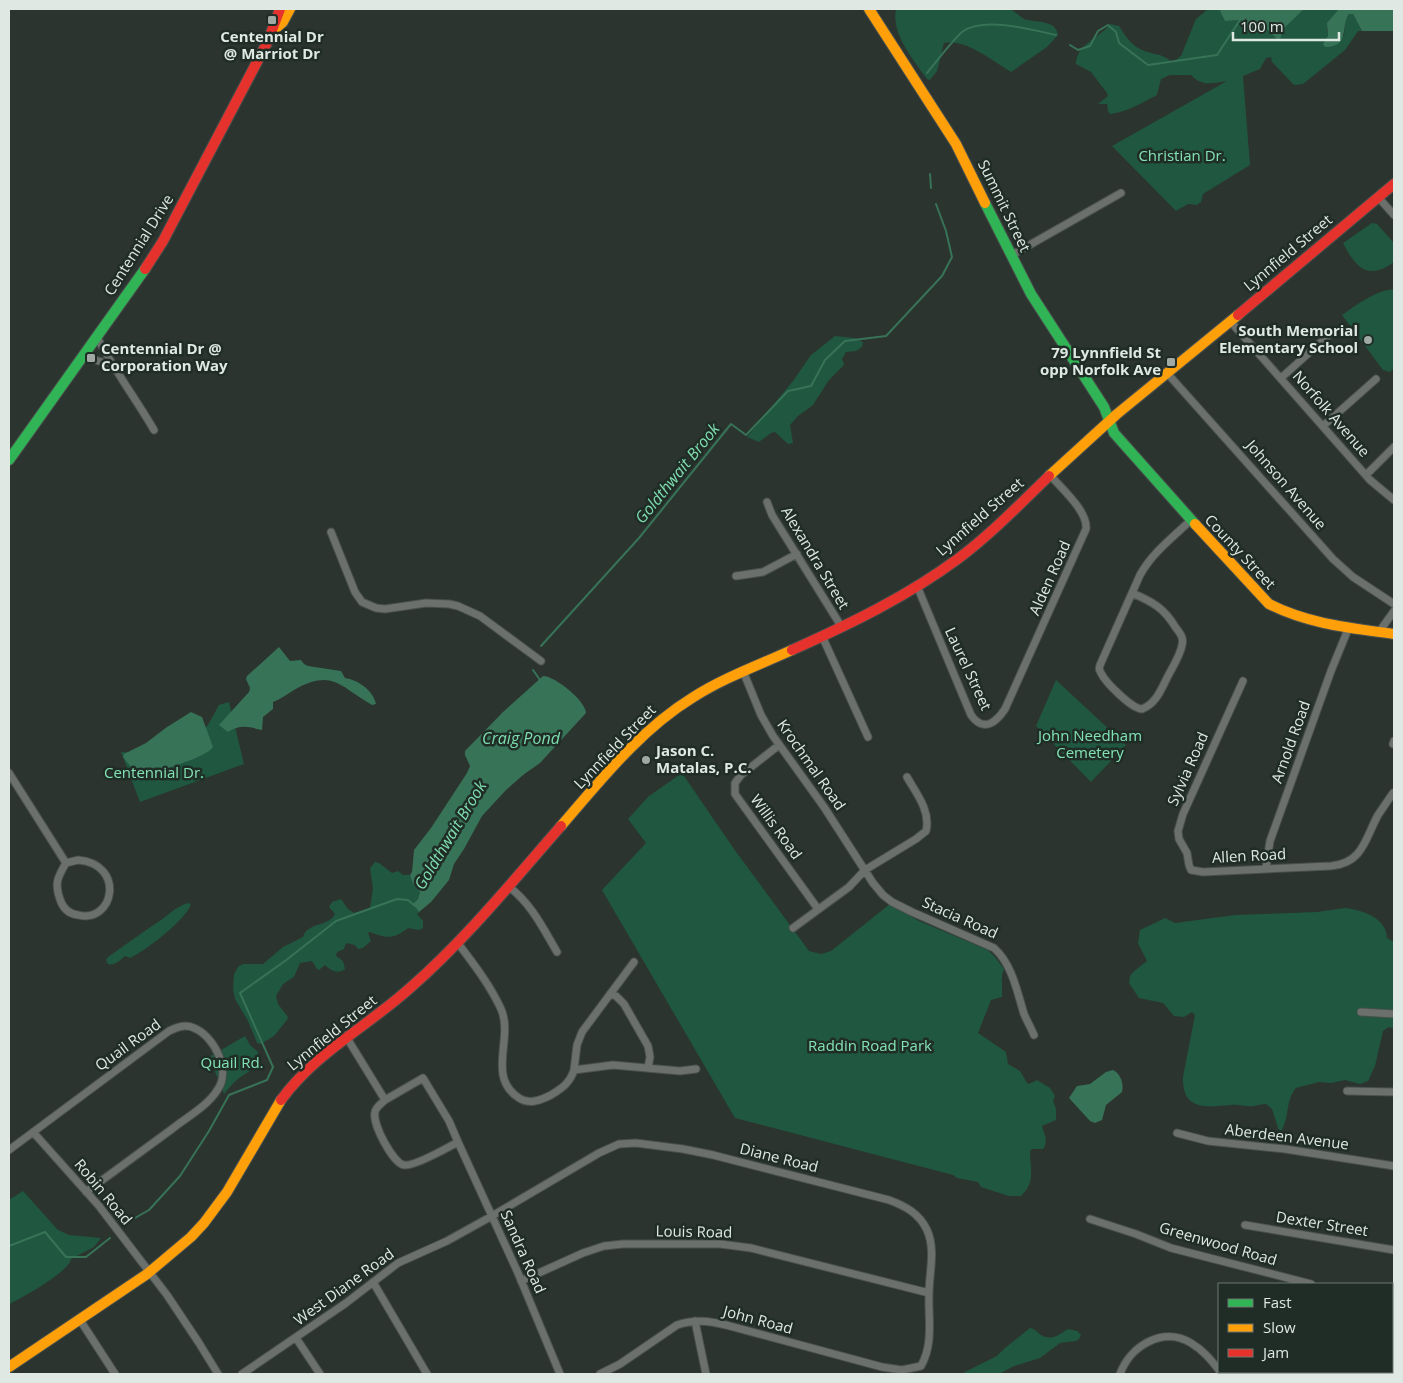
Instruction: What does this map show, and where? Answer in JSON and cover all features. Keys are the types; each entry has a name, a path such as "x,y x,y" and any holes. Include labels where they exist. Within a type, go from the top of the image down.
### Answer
{"main road":[{"name":"Centennial Drive","path":"9,460 137,281 163,241 272,33 280,9"},
{"name":"Centennial Drive","path":"272,33 283,22 290,9"},
{"name":"Summit Street","path":"869,9 956,144 1037,304 1104,406 1110,419"},
{"name":"Lynnfield Street","path":"9,1367 150,1272 179,1249 216,1208 240,1173 273,1112 294,1082 314,1062 394,1003 457,942 630,748 645,734 685,702 708,688 822,636 917,586 940,571 972,547 1110,419 1394,184"},
{"name":"County Street","path":"1110,419 1114,433 1269,604 1286,613 1304,619 1394,634"}],"street":[{"path":"1012,255 1121,193"},
{"path":"1378,197 1394,215"},
{"name":"Norfolk Avenue","path":"1230,321 1366,475 1377,487 1394,500"},
{"path":"1281,378 1331,333"},
{"path":"96,337 111,365 137,401 154,430"},
{"path":"83,356 111,365"},
{"name":"Johnson Avenue","path":"1167,373 1333,559 1353,577 1394,604"},
{"path":"1323,426 1376,379"},
{"path":"1366,475 1394,447"},
{"name":"Alden Road","path":"1009,700 1086,530 1083,513 1049,474"},
{"name":"Alexandra Street","path":"767,502 772,515 841,626"},
{"path":"1132,593 1150,600 1163,610 1169,616 1183,641 1180,652 1159,693 1151,703 1142,709 1132,706 1104,678 1099,670 1102,658 1140,575 1152,558 1191,520"},
{"path":"331,532 354,592 362,602 376,608 385,609 426,603 458,606 480,616 540,661"},
{"path":"736,576 763,572 797,554"},
{"name":"Laurel Street","path":"917,586 970,715 974,720 985,725 992,724 1000,717 1009,700"},
{"path":"1379,632 1394,610"},
{"name":"Arnold Road","path":"1266,868 1270,841 1331,671 1349,627"},
{"path":"822,636 868,738"},
{"name":"Krochmal Road","path":"743,671 761,715 779,745 824,807 865,870"},
{"name":"Sylvia Road","path":"1192,870 1188,865 1187,853 1179,839 1178,831 1183,814 1243,681"},
{"name":"Willis Road","path":"779,745 741,775 735,783 735,794 818,909"},
{"path":"9,773 66,863"},
{"path":"793,928 849,887 865,870 926,831 928,820 924,808 907,777"},
{"name":"Allen Road","path":"1192,870 1203,872 1308,867 1345,863 1356,856 1362,848 1378,816 1394,793"},
{"path":"78,860 89,861 100,868 107,876 111,888 107,902 100,910 91,915 80,916 67,911 63,907 56,887 58,876 66,863 78,860"},
{"name":"Stacia Road","path":"865,870 883,895 892,902 939,925 994,948 1001,954 1009,968 1025,1017 1034,1036"},
{"path":"508,886 521,896 528,905 557,952"},
{"path":"457,942 480,973 501,1010 504,1023 504,1081 512,1092 522,1100 535,1102 569,1082 574,1070 579,1038 634,962"},
{"path":"610,994 616,996 624,1004 648,1046 650,1057 648,1068"},
{"path":"1361,1012 1394,1014"},
{"name":"Quail Road","path":"9,1150 169,1031 177,1027 194,1028 209,1039 222,1065 223,1073 219,1088 195,1111 86,1192"},
{"path":"347,1038 385,1100"},
{"path":"574,1070 613,1064 680,1071 696,1069"},
{"path":"423,1078 449,1121 458,1142 410,1165 400,1163 392,1157 375,1118 376,1109 385,1100 423,1078"},
{"path":"1348,1091 1394,1092"},
{"name":"Robin Road","path":"33,1132 100,1206 150,1272 218,1374"},
{"name":"Aberdeen Avenue","path":"1177,1133 1208,1141 1285,1149 1394,1166"},
{"name":"Sandra Road","path":"458,1142 521,1281 560,1374"},
{"name":"Diane Road","path":"492,1216 585,1160 619,1144 636,1143 713,1155 900,1204 910,1209 922,1222 930,1238 930,1338 926,1358 922,1366"},
{"name":"West Diane Road","path":"242,1374 346,1303 398,1263 447,1241 492,1216"},
{"name":"Greenwood Road","path":"1090,1218 1170,1248 1307,1283"},
{"name":"Dexter Street","path":"1245,1225 1394,1250"},
{"name":"Louis Road","path":"521,1281 583,1253 604,1246 623,1244 720,1244 751,1248 929,1294"},
{"path":"372,1282 427,1374"},
{"path":"80,1320 115,1374"},
{"path":"695,1321 706,1374"},
{"name":"John Road","path":"600,1374 630,1358 669,1329 686,1322 695,1321 726,1325 882,1367 902,1370 922,1366"},
{"path":"1120,1374 1126,1360 1136,1349 1148,1341 1161,1337 1176,1338 1189,1342 1201,1350 1218,1369"},
{"path":"296,1338 320,1374"}],"green space":[{"path":"896,9 1011,9 1024,19 1044,22 1053,26 1058,35 1047,47 1011,72 970,47 952,42 944,43 937,71 930,80 927,79 904,46 897,28"},
{"name":"Christian Dr.","path":"1208,9 1219,9 1225,21 1241,20 1244,27 1268,30 1278,40 1280,31 1304,9 1339,9 1327,28 1328,36 1344,36 1345,19 1349,14 1353,14 1362,31 1358,31 1345,50 1303,84 1294,85 1272,62 1271,57 1266,58 1260,69 1243,76 1250,165 1203,194 1201,202 1197,205 1188,204 1176,211 1112,146 1227,81 1204,83 1191,75 1170,75 1161,79 1157,95 1128,109 1110,114 1107,104 1098,104 1108,96 1107,93 1091,72 1076,64 1077,57 1084,47 1110,24 1119,26 1136,47 1166,57 1172,63 1181,56 1196,19"},
{"path":"1372,223 1377,224 1394,243 1394,262 1377,271 1370,271 1358,265 1343,243"},
{"path":"1394,289 1394,368 1390,372 1383,370 1342,315 1373,295"},
{"path":"835,336 854,338 863,342 862,347 856,351 846,352 842,359 843,366 829,380 813,405 798,416 790,425 793,443 788,444 775,432 759,442 747,437 793,381 811,355"},
{"name":"John Needham Cemetery","path":"1056,680 1126,745 1091,782 1036,726"},
{"name":"Centennial Dr.","path":"229,702 244,764 140,802 121,752 137,753 200,733 208,725 219,705"},
{"name":"Raddin Road Park","path":"682,773 734,849 809,951 821,954 831,951 890,904 919,921 988,950 995,957 1004,969 1002,997 991,1000 978,1033 1006,1052 1008,1064 1020,1071 1027,1083 1029,1084 1037,1080 1050,1088 1055,1096 1053,1101 1056,1109 1056,1120 1042,1126 1046,1140 1043,1149 1032,1149 1030,1151 1031,1169 1029,1186 1021,1196 1009,1196 981,1187 978,1182 735,1118 602,890 646,843 628,819 649,796"},
{"path":"375,862 392,873 398,871 403,875 410,875 412,882 420,892 414,904 419,912 417,914 423,921 423,928 419,930 408,928 390,937 370,932 368,933 371,941 363,948 358,949 355,945 346,943 344,949 337,952 336,956 343,961 345,969 340,972 332,970 325,965 319,970 312,961 300,963 294,977 283,984 276,996 278,1004 288,1017 287,1020 274,1036 261,1044 257,1043 248,1021 235,999 233,989 234,974 238,967 243,964 263,964 283,947 303,937 309,929 328,921 335,914 329,907 332,902 341,899 348,909 354,913 370,908 373,889 370,868"},
{"path":"188,903 191,904 182,918 154,942 130,958 125,956 115,963 108,964 106,960 108,957 173,910"},
{"path":"1345,908 1366,913 1378,920 1386,931 1387,938 1394,942 1394,1029 1389,1027 1383,1031 1375,1066 1368,1081 1360,1084 1345,1080 1331,1083 1319,1082 1296,1088 1290,1098 1286,1120 1281,1131 1278,1128 1272,1109 1266,1104 1251,1106 1205,1106 1191,1101 1184,1088 1183,1077 1195,1015 1192,1012 1184,1017 1174,1016 1163,1003 1139,998 1129,983 1133,972 1147,961 1138,943 1140,930 1165,918 1175,923 1235,915 1317,912"},
{"name":"Quail Rd.","path":"245,1036 250,1045 258,1052 257,1062 224,1094 209,1057"},
{"path":"23,1191 58,1230 69,1235 101,1238 94,1247 71,1259 69,1264 54,1277 34,1291 9,1304 9,1200"},
{"path":"1030,1328 1045,1337 1055,1336 1068,1329 1077,1331 1081,1335 1076,1341 1060,1343 1040,1358 1014,1366 999,1374 961,1374 997,1356"}],"water":[{"path":"1219,9 1304,9 1281,31 1281,37 1278,40 1268,30 1249,31 1241,20 1225,21"},
{"path":"1339,9 1394,9 1394,31 1362,31 1353,14 1349,14 1346,19 1342,39 1333,46 1325,47 1323,44 1328,36 1327,23"},
{"path":"279,647 290,661 301,660 308,666 341,671 345,678 360,683 368,690 376,704 372,705 336,682 318,681 294,690 273,702 273,709 263,717 262,730 241,727 228,732 219,725 249,692 247,676"},
{"name":"Craig Pond","path":"543,676 555,680 576,696 585,708 586,713 540,763 506,790 482,816 454,864 449,880 431,902 419,912 413,904 418,899 420,892 412,882 410,875 412,872 414,850 431,828 467,773 470,766 465,751 503,712"},
{"path":"191,712 202,717 213,747 191,760 139,777 136,780 131,767 123,757 124,754 146,743"},
{"path":"1113,1070 1121,1080 1122,1092 1106,1105 1102,1120 1095,1123 1090,1121 1069,1098 1077,1086 1090,1084 1106,1072"}],"waterway":[{"name":"Goldthwait Brook","path":"1070,45 1078,50 1090,46 1098,31 1108,25 1116,32 1119,43 1148,65 1217,55 1240,20"},
{"name":"Goldthwait Brook","path":"927,73 958,36 971,27 982,25 1008,26 1056,35"},
{"name":"Goldthwait Brook","path":"930,174 931,188"},
{"name":"Goldthwait Brook","path":"541,646 639,538 731,424 746,435 788,391 811,386 825,360 845,341 886,336 942,276 952,257 946,231 936,204"},
{"name":"Goldthwait Brook","path":"533,670 540,680"},
{"name":"Goldthwait Brook","path":"128,1222 149,1210 180,1176 209,1131 229,1095 267,1080 273,1067 240,993 336,921 397,899 408,900 416,906"},
{"name":"Goldthwait Brook","path":"9,1246 45,1232 66,1257 86,1257 110,1238"}],"traffic: fast":[{"path":"985,203 1031,294 1104,407 1114,433 1195,524"},
{"path":"9,460 145,269"}],"traffic: slow":[{"path":"274,30 283,22 290,9"},
{"path":"869,9 956,144 985,203"},
{"path":"1049,476 1117,414 1238,315"},
{"path":"1195,524 1269,604 1314,621 1394,634"},
{"path":"561,826 622,757 655,725 673,711 716,684 792,650"},
{"path":"9,1367 147,1274 191,1237 227,1192 281,1100"}],"traffic: jam":[{"path":"145,269 163,241 268,41 280,9"},
{"path":"1238,315 1394,184"},
{"path":"792,650 899,597 940,572 982,539 1049,476"},
{"path":"281,1100 295,1083 326,1054 394,1002 431,969 488,910 561,826"}],"place":[{"name":"Centennial Dr @ Marriot Dr","path":"272,20"},
{"name":"South Memorial Elementary School","path":"1368,340"},
{"name":"Centennial Dr @ Corporation Way","path":"91,358"},
{"name":"79 Lynnfield St opp Norfolk Ave","path":"1171,362"},
{"name":"Jason C. Matalas, P.C.","path":"646,760"}]}
